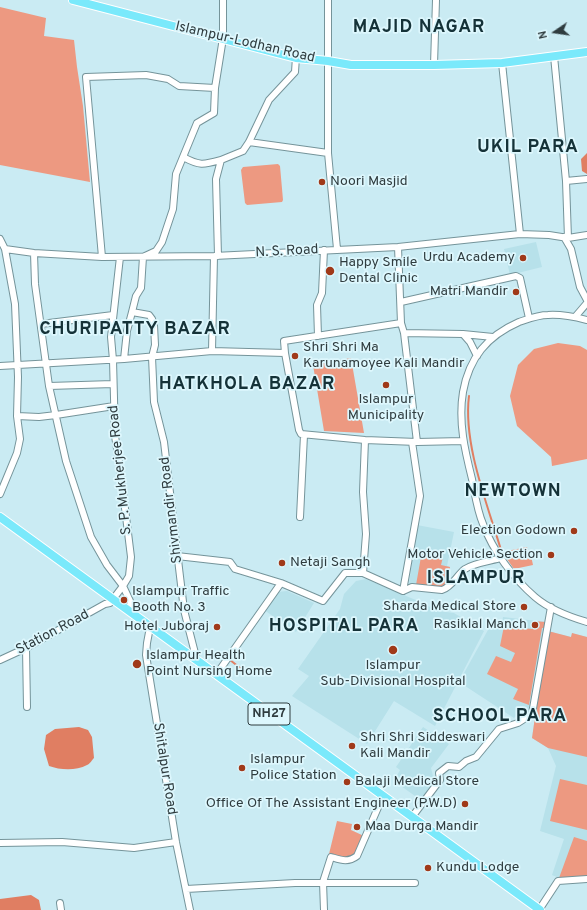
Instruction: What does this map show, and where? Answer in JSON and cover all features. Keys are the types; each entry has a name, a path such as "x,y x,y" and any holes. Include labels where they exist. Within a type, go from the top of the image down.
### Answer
{"main road":[{"name":"Islampur-Lodhan Road","path":"73,0 296,57 351,65 502,63 587,52"},
{"name":"NH27","path":"0,517 109,602 134,615 539,910"}],"street":[{"path":"124,360 127,331 136,296 141,288 143,257 156,250 162,242 173,209 176,174 197,123 214,113 215,88 223,38 223,0"},
{"path":"328,0 328,153 336,249"},
{"path":"434,65 436,0"},
{"path":"554,56 566,182 566,237 571,249 580,288 587,302 575,317"},
{"path":"183,157 195,164 207,164 243,151 250,142 269,100 295,72 296,57"},
{"path":"502,63 520,234"},
{"path":"102,257 86,77 146,75 168,79 180,86 215,88"},
{"path":"250,142 328,153"},
{"path":"212,352 216,256 216,179 221,160"},
{"path":"566,182 587,179"},
{"name":"N. S. Road","path":"3,249 34,253 102,257 216,256 398,246 520,234 566,237 587,235"},
{"path":"0,239 14,304 18,366 17,416 20,439 17,453 0,494"},
{"path":"398,246 401,323 404,333 420,496 403,591"},
{"path":"318,336 317,305 322,293 324,250"},
{"path":"34,253 35,284 49,386 66,461 91,537 107,565 124,586 134,615"},
{"name":"S. P. Mukherjee Road","path":"120,257 111,337 115,436 131,557 129,576 124,586"},
{"path":"401,302 516,276 520,278 529,318"},
{"name":"Shivmandir Road","path":"132,312 149,315 154,324 155,345 152,358 154,402 164,442 184,610 198,662"},
{"path":"41,324 113,315"},
{"path":"587,320 575,317 548,315 529,318 505,328 484,345 469,370 463,392 462,413 463,441 481,518 501,558 520,584 536,599 587,622"},
{"path":"401,323 284,341 299,430 304,435 365,440 414,442 463,441"},
{"path":"404,333 463,334 493,337"},
{"path":"463,334 470,342 477,356"},
{"path":"0,366 124,360 212,352 285,353"},
{"path":"49,386 113,384"},
{"path":"17,416 39,417 114,406"},
{"path":"300,517 304,435"},
{"path":"362,573 366,534 363,492 365,440"},
{"path":"177,556 230,562 235,569 281,583 322,601 345,573 362,573 403,591 412,588 442,590 447,589 468,567 501,558"},
{"path":"216,676 281,583"},
{"path":"109,602 124,586"},
{"name":"Station Road","path":"0,660 26,648 109,602"},
{"path":"412,817 439,782 440,773 448,766 459,767 466,761 476,757 499,729 518,723 532,714 551,607"},
{"name":"Shitalpur Road","path":"150,627 146,655 176,842 190,910"},
{"path":"26,648 27,706"},
{"path":"324,910 323,882 331,857 347,861 357,856 383,796"},
{"path":"0,843 62,842 134,848 176,842"},
{"path":"539,910 558,881 587,879"},
{"path":"186,889 323,882 415,883"}],"shaded area":[{"path":"0,7 46,18 44,36 74,40 83,106 90,182 0,165"},
{"path":"587,153 587,174 582,171 581,159"},
{"path":"278,164 280,166 282,202 247,205 245,203 241,170 243,167"},
{"name":"Urdu Academy","path":"536,242 542,267 510,275 504,249"},
{"path":"558,343 580,346 587,350 587,459 552,466 551,457 517,426 510,396 518,365 534,349"},
{"path":"351,358 364,433 324,431 313,365"},
{"path":"417,525 454,532 447,566 450,567 448,583 409,584"},
{"path":"527,547 528,551 530,551 533,565 514,569 502,552"},
{"path":"422,551 443,557 441,565 450,567 448,581 445,586 433,588 416,585"},
{"name":"Islampur Sub-Divisional Hospital","path":"366,579 438,611 454,613 484,631 435,726 394,701 367,744 292,696 309,676 298,669 340,609 344,594 356,581"},
{"path":"287,591 314,603 296,632 264,610 277,592"},
{"path":"503,617 546,622 531,713 522,710 514,718 459,682 493,621 502,623"},
{"path":"533,621 546,622 545,628 542,628 529,705 513,699 518,689 487,674 496,656 511,662 515,653 500,646 504,626 532,629"},
{"path":"548,631 571,637 572,633 587,637 587,876 559,878 552,875 564,839 540,831 556,766 548,748 532,738 535,717 533,716"},
{"path":"548,631 571,637 572,633 587,637 587,757 548,748 532,738 535,717 533,716"},
{"path":"79,727 88,730 92,737 94,758 90,763 83,767 73,769 63,769 49,766 44,749 46,735 55,729"},
{"path":"423,727 449,744 431,768 435,784 422,801 394,781 400,770 396,767"},
{"path":"560,779 587,785 587,830 550,821"},
{"path":"337,821 352,824 351,830 364,836 355,855 346,858 329,854"},
{"path":"574,837 587,841 587,876 559,878"},
{"path":"31,895 39,900 41,910 0,910 0,899"}],"waterway":[{"path":"469,396 468,414 473,453 483,493 501,550"},
{"path":"230,660 248,674"}],"place":[{"name":"Noori Masjid","path":"322,182"},
{"name":"Urdu Academy","path":"523,258"},
{"name":"Happy Smile Dental Clinic","path":"330,271"},
{"name":"Matri Mandir","path":"516,292"},
{"name":"Shri Shri Ma Karunamoyee Kali Mandir","path":"295,356"},
{"name":"Islampur Municipality","path":"386,385"},
{"name":"Election Godown","path":"574,531"},
{"name":"Motor Vehicle Section","path":"551,555"},
{"name":"Netaji Sangh","path":"282,563"},
{"name":"Islampur Traffic Booth No. 3","path":"124,600"},
{"name":"Sharda Medical Store","path":"524,607"},
{"name":"Rasiklal Manch","path":"535,625"},
{"name":"Hotel Juboraj","path":"217,627"},
{"name":"Islampur Sub-Divisional Hospital","path":"393,650"},
{"name":"Islampur Health Point Nursing Home","path":"137,664"},
{"name":"Shri Shri Siddeswari Kali Mandir","path":"352,746"},
{"name":"Islampur Police Station","path":"242,768"},
{"name":"Balaji Medical Store","path":"347,782"},
{"name":"Office Of The Assistant Engineer (P.W.D)","path":"465,804"},
{"name":"Maa Durga Mandir","path":"357,827"},
{"name":"Kundu Lodge","path":"428,868"}],"district":[{"name":"MAJID NAGAR","path":"419,28"},
{"name":"UKIL PARA","path":"528,148"},
{"name":"CHURIPATTY BAZAR","path":"135,330"},
{"name":"HATKHOLA BAZAR","path":"247,385"},
{"name":"NEWTOWN","path":"513,492"},
{"name":"ISLAMPUR","path":"476,579"},
{"name":"HOSPITAL PARA","path":"344,627"},
{"name":"SCHOOL PARA","path":"500,717"}]}
